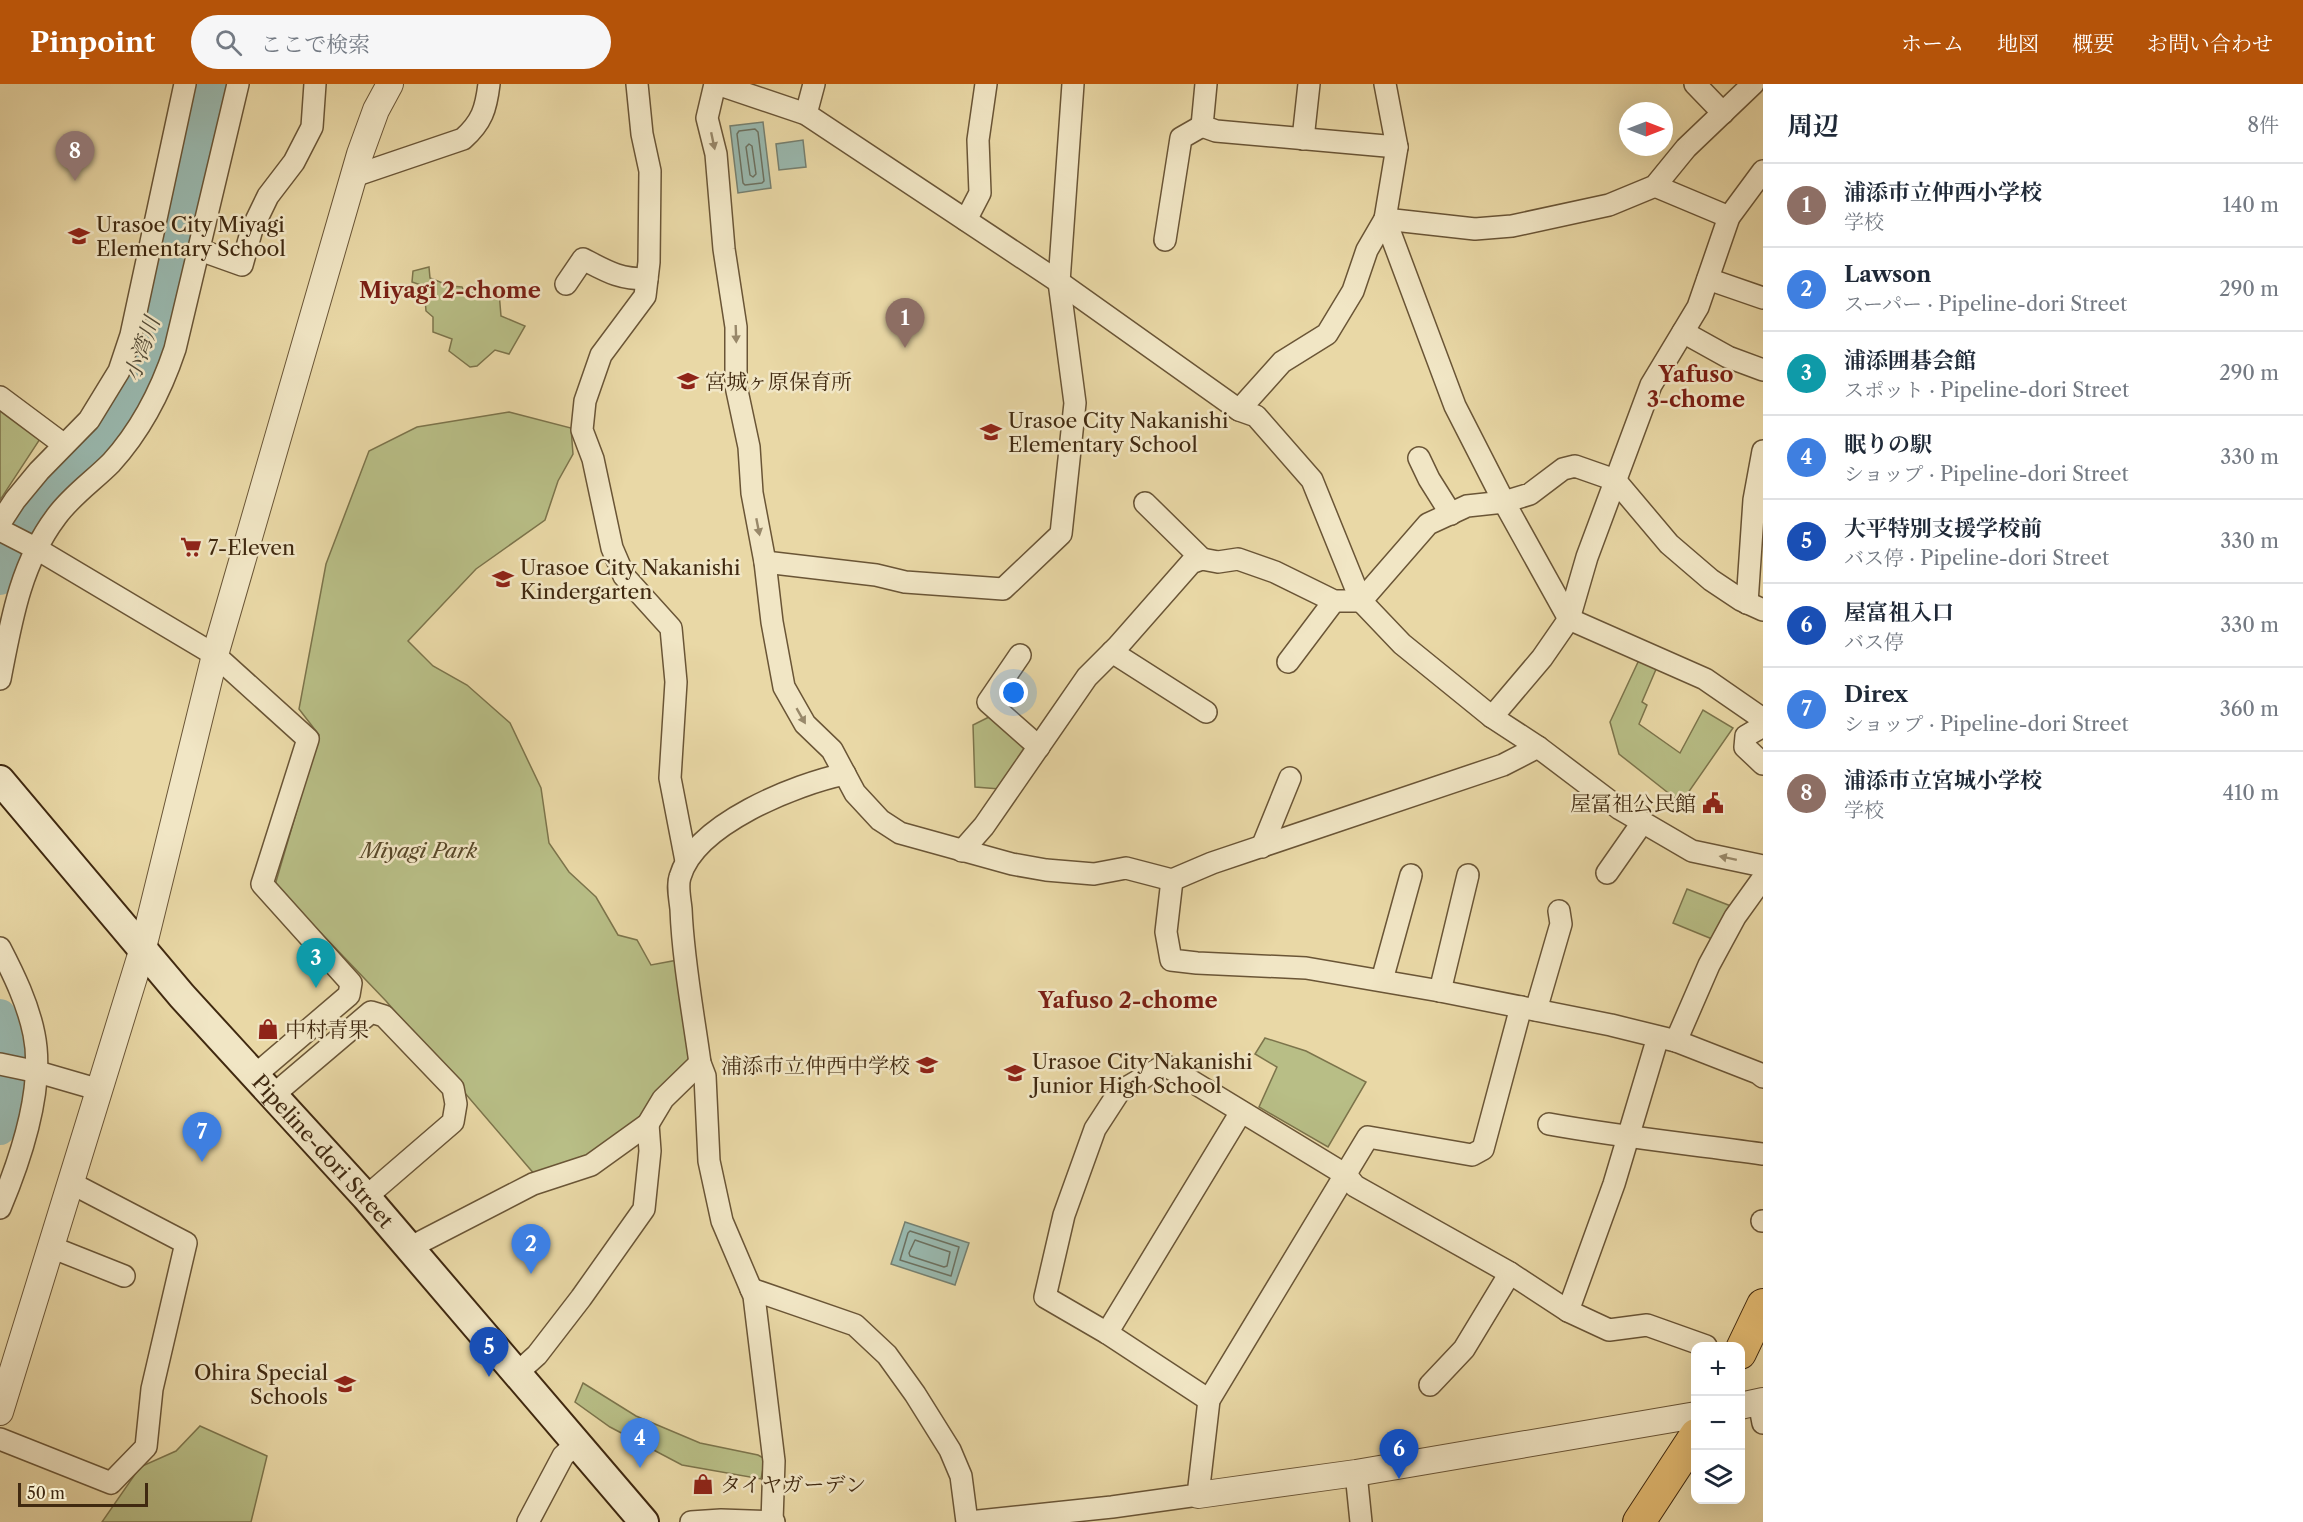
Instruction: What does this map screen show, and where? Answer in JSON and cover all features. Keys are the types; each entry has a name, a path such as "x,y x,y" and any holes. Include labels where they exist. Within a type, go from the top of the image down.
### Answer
{"main road":[{"name":"Pipeline-dori Street","path":"0,780 144,948 182,996 366,1197 644,1522"},
{"path":"1745,1343 1763,1305"},
{"path":"1643,1521 1691,1442"}],"street":[{"path":"0,523 15,500 63,444 89,420 119,371 131,335 185,84"},
{"path":"0,679 15,604 22,580 37,549 55,518 72,498 110,463 132,437 165,380 176,349 238,84"},
{"path":"200,250 242,265 252,229 268,196 294,162 312,127 315,84"},
{"path":"0,1412 144,948 215,655 354,176 376,110 390,84"},
{"path":"354,176 463,139 475,129 486,107 489,84"},
{"path":"638,84 642,134 650,171 645,296 601,355 585,401 582,430 594,459 612,548 624,576 671,628 676,682 670,778 686,861"},
{"path":"1538,747 1503,765 1212,863 1172,880 1126,868 1094,874 1046,870 1012,864 900,833 880,820 855,793 832,750 805,724 784,687 752,493 750,447 736,386 736,327 724,249 716,154 707,117 716,84 806,114 1059,282 1239,410 1256,416 1312,480 1361,601 1402,644 1492,717 1538,747 1642,823 1692,851 1763,866"},
{"path":"806,114 814,84"},
{"path":"966,220 980,194 978,140 986,84"},
{"path":"765,562 876,575 905,582 1003,589 1061,534 1075,403 1059,282 1073,84"},
{"path":"1202,126 1206,84"},
{"path":"1303,139 1309,84"},
{"path":"1239,410 1282,362 1327,334 1353,291 1366,250 1384,219 1397,147 1385,84"},
{"path":"1695,84 1723,113"},
{"path":"1384,219 1476,229 1512,226 1593,210 1655,186 1686,148 1753,84"},
{"path":"1165,240 1181,138 1202,126 1216,131 1397,147"},
{"path":"1492,717 1542,658 1569,619 1587,557 1651,385 1698,307 1729,217 1763,171"},
{"path":"1655,186 1729,217"},
{"path":"1384,219 1455,406 1504,502 1569,619 1705,679 1763,719"},
{"path":"566,284 583,259 627,279 647,279"},
{"path":"1708,279 1763,298"},
{"path":"1683,332 1728,357 1763,370"},
{"path":"0,397 63,444"},
{"path":"1755,606 1754,500 1763,451"},
{"path":"1419,458 1450,514"},
{"path":"962,851 984,826 1087,677 1191,563 1202,559 1218,562 1238,559 1275,572 1334,601 1361,601 1428,524 1467,506 1504,502 1530,495 1563,469 1575,466 1615,480 1669,544 1711,580 1755,606"},
{"path":"1145,503 1202,559"},
{"path":"0,530 37,549 215,655 308,739 262,884 351,982 349,995 263,1086"},
{"path":"1288,662 1334,601"},
{"path":"1112,652 1206,712"},
{"path":"1020,655 988,702 1039,747"},
{"path":"1763,726 1746,736 1745,747 1763,764"},
{"path":"691,1522 721,1520 773,1522 774,1461 754,1296 722,1221 709,1161 705,1076 700,1063 682,941 679,878 686,861 709,835 756,805 821,779 845,774"},
{"path":"1262,847 1290,778"},
{"path":"1607,873 1642,823"},
{"path":"1382,980 1411,875"},
{"path":"1440,991 1468,875"},
{"path":"1568,1311 1614,1184 1628,1135 1667,1039 1736,917 1763,878"},
{"path":"1172,880 1166,932 1171,960 1306,968 1528,1008 1667,1039 1758,1073 1763,1077"},
{"path":"1198,1495 1209,1400 1368,1137 1472,1155 1483,1149 1528,1008 1561,924 1559,911"},
{"path":"0,948 26,1006 34,1034 38,1072 36,1094 15,1170 0,1208"},
{"path":"263,1086 371,1012 384,1016 453,1088 456,1104 453,1122 366,1197"},
{"path":"409,1248 533,1184 591,1165 648,1124 663,1099 700,1063"},
{"path":"0,1064 38,1072 100,1090"},
{"path":"1209,1400 1107,1333 1045,1297 1064,1215 1095,1129 1119,1092 1165,1065 1346,1175 1355,1186 1510,1273 1568,1311 1609,1330 1647,1325 1693,1342"},
{"path":"1107,1333 1241,1112"},
{"path":"516,1373 537,1355 644,1209 650,1151 648,1124"},
{"path":"1549,1124 1597,1133 1628,1135 1763,1154"},
{"path":"0,1439 111,1483 146,1447 152,1389 186,1244 71,1184"},
{"path":"51,1247 124,1276"},
{"path":"1430,1385 1464,1349 1510,1273"},
{"path":"751,1289 855,1325 887,1355 950,1450 961,1476 968,1522 1112,1507 1356,1473 1691,1415"},
{"path":"528,1522 563,1456 577,1443"},
{"path":"1356,1473 1361,1522"}],"green space":[{"path":"429,267 430,278 450,286 462,287 464,292 499,292 501,316 525,326 509,354 495,350 477,366 470,367 449,351 452,339 433,332 433,317 426,311 424,286 412,282 413,271"},
{"path":"0,407 40,439 0,500"},
{"name":"Miyagi Park","path":"509,412 571,428 573,454 558,481 545,520 476,569 408,641 433,666 467,685 510,723 541,788 549,843 569,872 596,897 618,935 637,940 651,965 678,960 694,1062 648,1115 592,1156 536,1176 386,1001 275,885 319,735 299,709 326,564 369,451 417,427"},
{"path":"1639,660 1657,667 1642,702 1647,705 1639,724 1680,753 1703,710 1733,728 1681,803 1619,754 1610,722"},
{"path":"991,716 1028,750 1000,789 975,787 973,725"},
{"path":"1687,889 1736,908 1717,941 1673,923"},
{"path":"1265,1038 1306,1051 1366,1082 1328,1147 1259,1107 1277,1067 1255,1054"},
{"path":"583,1383 636,1416 700,1443 758,1455 765,1459 761,1479 682,1465 610,1427 575,1402"},
{"path":"200,1426 267,1456 251,1522 102,1522 140,1467 176,1451"}],"water":[{"path":"763,122 771,188 738,193 730,126"},
{"path":"803,140 806,167 779,170 776,144"},
{"path":"905,1222 969,1243 955,1285 891,1264"}],"waterway":[{"name":"小湾川","path":"0,579 10,549 48,499 110,427 143,360 156,317 211,84"},
{"name":"小湾川","path":"0,1015 8,1044 10,1072 7,1101 0,1129"}],"place":[{"name":"浦添市立宮城小学校","path":"75,181"},
{"name":"Urasoe City Miyagi Elementary School","path":"79,236"},
{"name":"浦添市立仲西小学校","path":"905,348"},
{"name":"宮城ヶ原保育所","path":"688,381"},
{"name":"Urasoe City Nakanishi Elementary School","path":"991,432"},
{"name":"7-Eleven","path":"191,547"},
{"name":"Urasoe City Nakanishi Kindergarten","path":"503,579"},
{"name":"屋冨祖公民館","path":"1713,803"},
{"name":"浦添囲碁会館","path":"316,988"},
{"name":"中村青果","path":"268,1029"},
{"name":"浦添市立仲西中学校","path":"927,1065"},
{"name":"Urasoe City Nakanishi Junior High School","path":"1015,1073"},
{"name":"Direx","path":"202,1162"},
{"name":"Lawson","path":"531,1274"},
{"name":"大平特別支援学校前","path":"489,1377"},
{"name":"Ohira Special Schools","path":"345,1384"},
{"name":"眠りの駅","path":"640,1468"},
{"name":"屋富祖入口","path":"1399,1479"},
{"name":"タイヤガーデン","path":"703,1484"}],"district":[{"name":"Miyagi 2-chome","path":"450,290"},
{"name":"Yafuso 3-chome","path":"1696,386"},
{"name":"Yafuso 2-chome","path":"1128,1000"}]}
